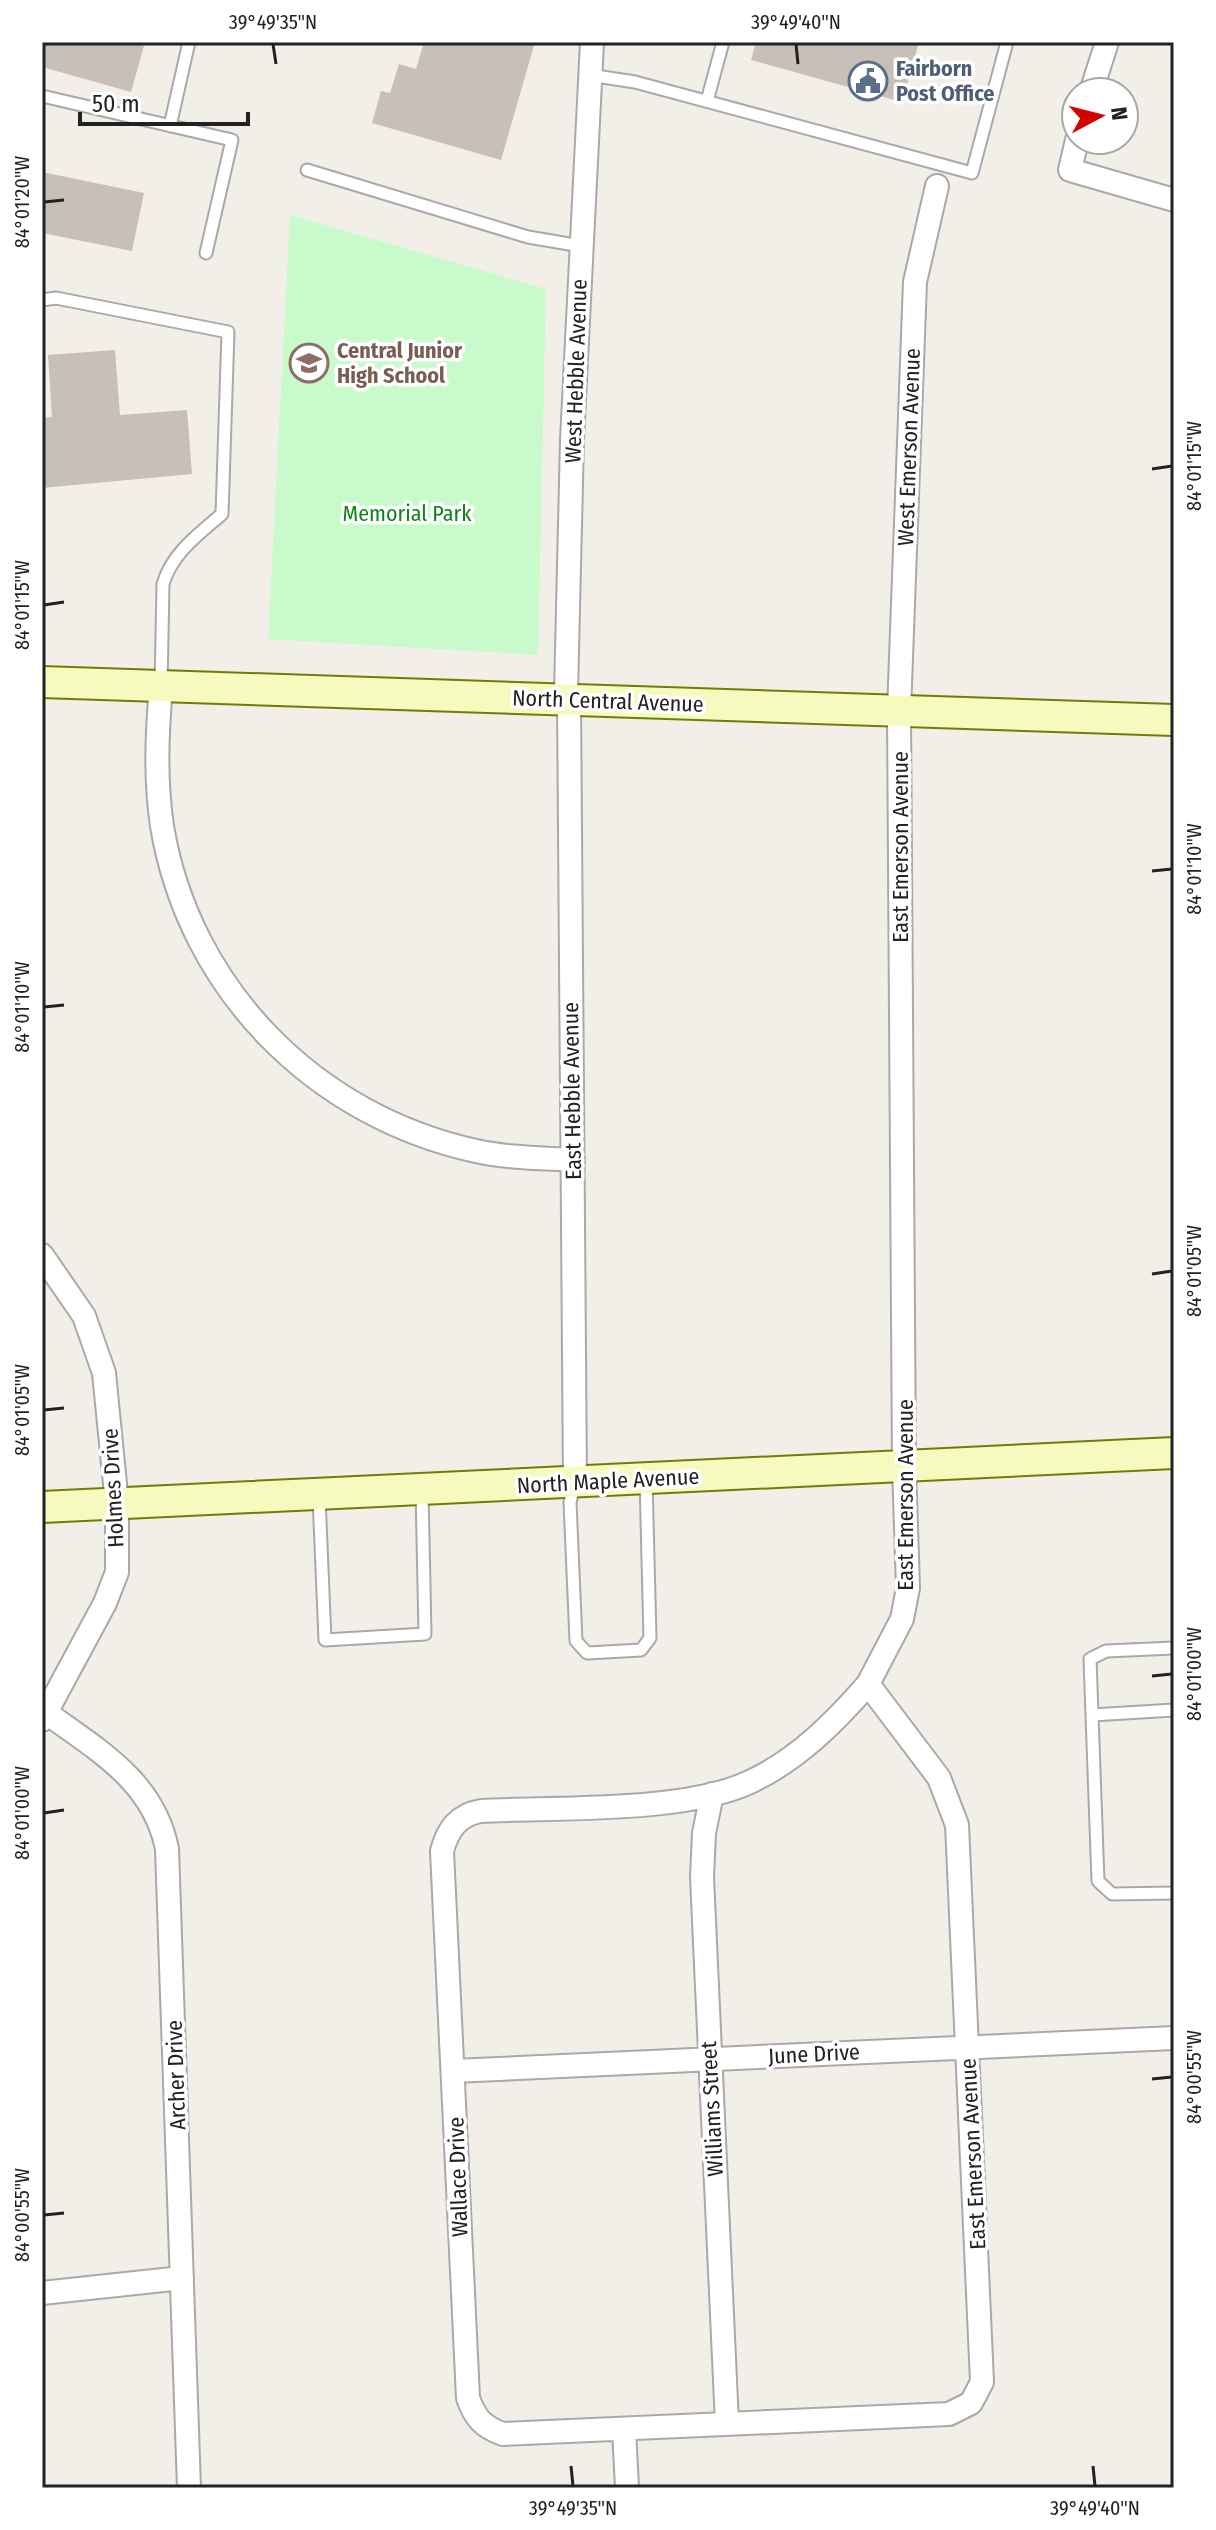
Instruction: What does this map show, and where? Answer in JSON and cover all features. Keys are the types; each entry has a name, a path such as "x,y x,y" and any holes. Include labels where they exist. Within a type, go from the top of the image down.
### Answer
{"main road":[{"name":"North Central Avenue","path":"42,682 1174,720"},
{"name":"North Maple Avenue","path":"42,1507 1174,1453"}],"street":[{"name":"West Hebble Avenue","path":"569,700 566,693 581,246 592,42"},
{"path":"1096,76 1107,42"},
{"path":"1073,156 1070,170 1174,200"},
{"name":"West Emerson Avenue","path":"899,711 915,282 937,186"},
{"path":"161,686 157,780 172,871 206,953 254,1022 314,1079 390,1123 477,1151 522,1158 573,1160"},
{"name":"East Hebble Avenue","path":"569,700 575,1483"},
{"name":"East Emerson Avenue","path":"899,711 904,1466 908,1588 902,1619 868,1684 939,1778 954,1812 981,2338"},
{"name":"Holmes Drive","path":"42,1255 67,1287 96,1345 109,1401 117,1504 117,1572 113,1585 45,1717"},
{"name":"Wallace Drive","path":"868,1684 796,1754 749,1783 712,1794 665,1802 481,1811 456,1822 446,1837 442,1851 467,2386 472,2412 482,2424 503,2434 949,2414 961,2410 978,2393 982,2382 981,2338"},
{"name":"Archer Drive","path":"45,1717 133,1778 153,1806 165,1838 189,2488"},
{"name":"Williams Street","path":"712,1794 702,1867 727,2424"},
{"name":"June Drive","path":"453,2071 1174,2038"},
{"path":"42,2293 182,2278"},
{"path":"624,2429 627,2488"}],"lane":[{"path":"170,126 189,42"},
{"path":"707,101 723,42"},
{"path":"588,75 635,82 972,173 1007,42"},
{"path":"42,96 232,140 206,253"},
{"path":"307,170 528,237 581,246"},
{"path":"42,300 56,298 228,332 222,514 183,549 167,571 163,584 161,686"},
{"path":"575,1483 570,1502 576,1641 587,1653 641,1650 650,1638 646,1479"},
{"path":"318,1495 325,1640 425,1634 422,1490"},
{"path":"1174,1648 1106,1651 1090,1659 1098,1881 1112,1894 1174,1893"},
{"path":"1092,1715 1174,1710"}],"green space":[{"name":"Memorial Park","path":"290,215 546,289 538,655 268,639"}],"building":[{"path":"42,42 129,42 144,46 131,92 42,67"},
{"path":"424,42 535,42 501,160 372,123 381,91 390,93 399,64 416,69"},
{"name":"Fairborn Post Office","path":"756,42 919,42 902,102 751,60"},
{"path":"42,172 144,193 132,251 42,233"},
{"path":"115,350 120,415 187,410 192,474 42,488 42,418 52,417 48,355"}],"place":[{"name":"Fairborn Post Office","path":"868,81"},
{"name":"Central Junior High School","path":"309,363"}]}
